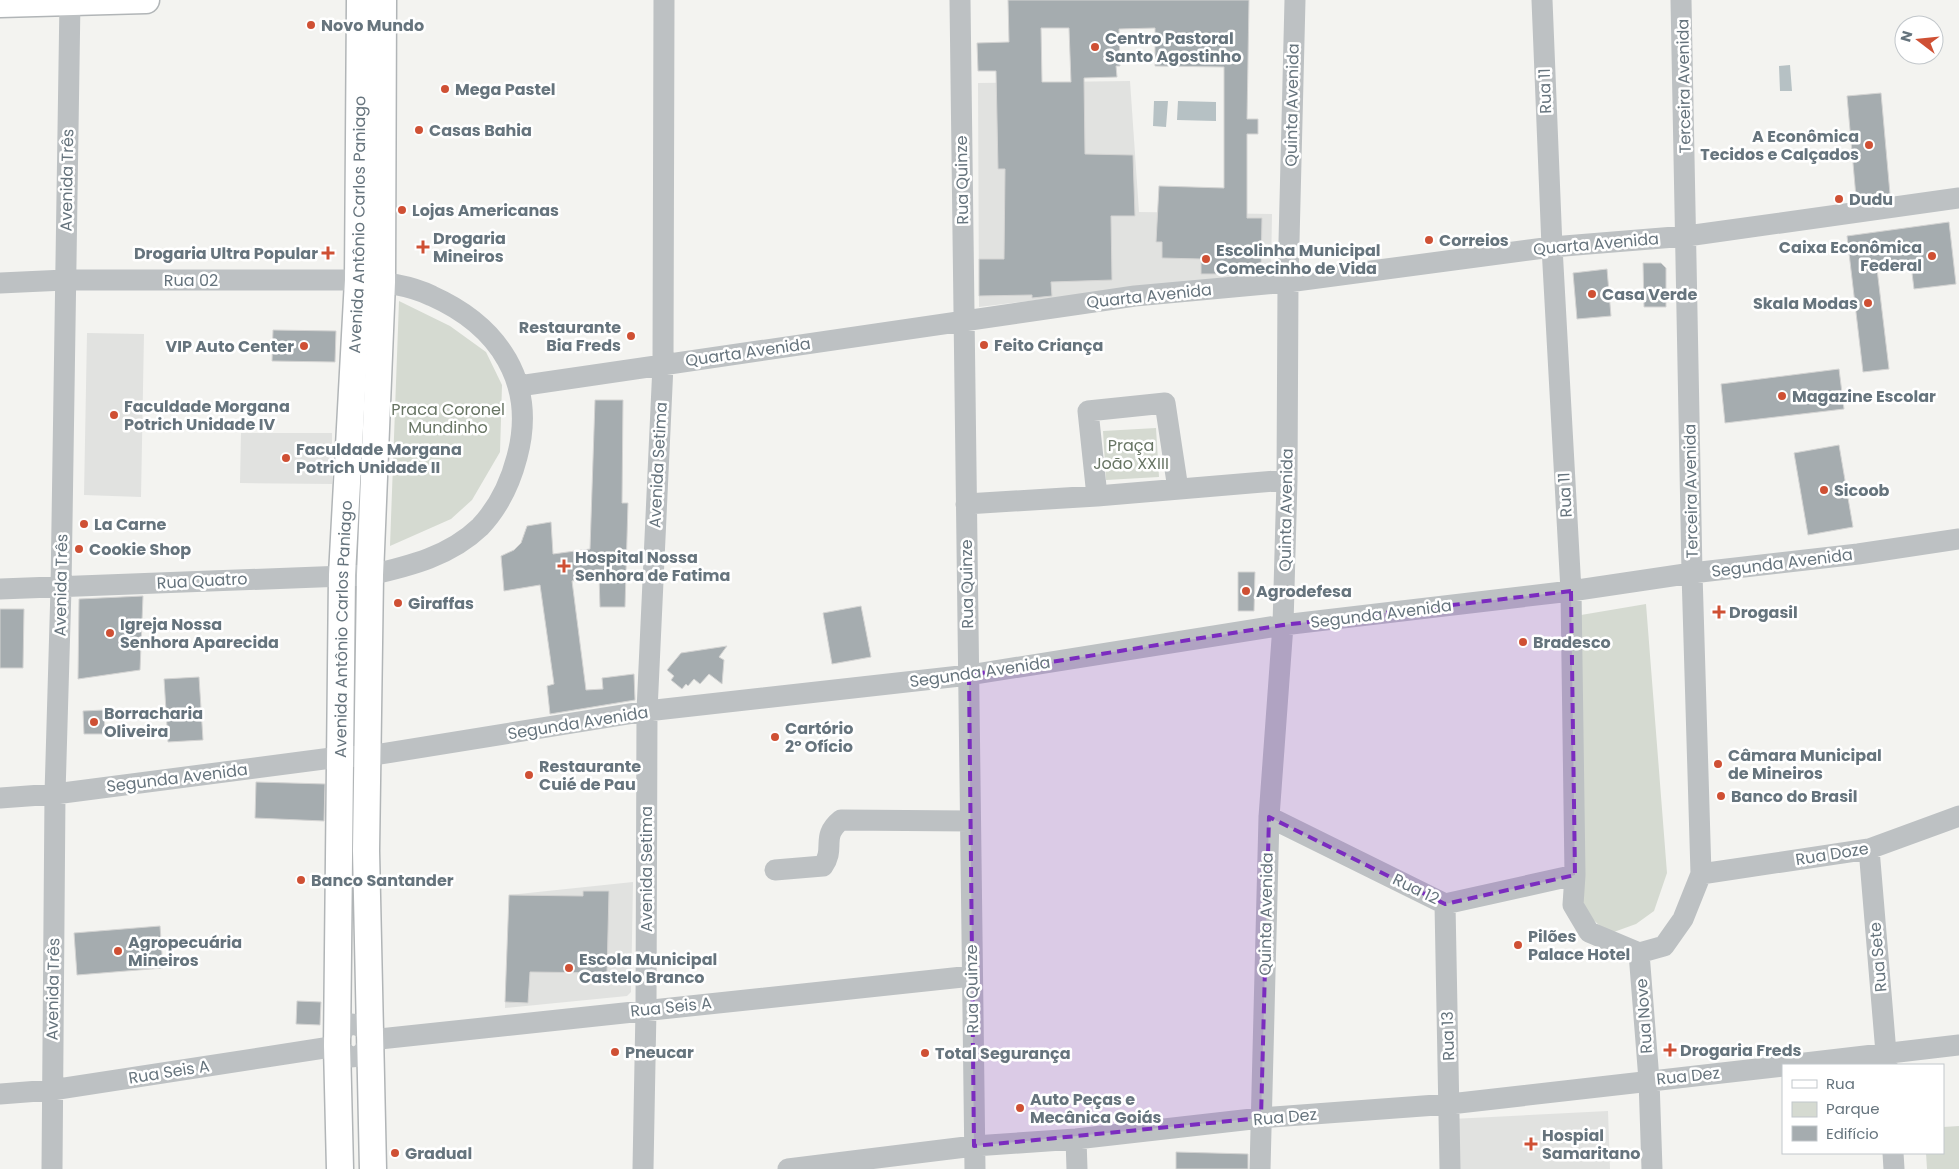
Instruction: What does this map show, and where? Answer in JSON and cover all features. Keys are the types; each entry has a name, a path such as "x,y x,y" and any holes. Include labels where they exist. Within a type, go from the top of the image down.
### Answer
{"main road":[{"path":"0,4 146,0"},
{"name":"Avenida Antônio Carlos Paniago","path":"360,0 371,88 370,575 366,851 372,1169"},
{"name":"Avenida Antônio Carlos Paniago","path":"371,88 383,0"},
{"name":"Avenida Antônio Carlos Paniago","path":"340,1169 337,1046 342,575 370,281"},
{"path":"338,852 366,851"}],"street":[{"name":"Avenida Setima","path":"643,1169 646,1009 647,711 663,365 664,0"},
{"name":"Rua Quinze","path":"960,0 974,1169"},
{"name":"Quinta Avenida","path":"1260,1169 1268,816 1283,625 1294,0"},
{"name":"Rua 11","path":"1542,0 1552,247 1570,591 1575,875 1573,905 1589,932 1639,953"},
{"name":"Terceira Avenida","path":"1639,953 1664,946 1683,919 1701,874 1692,573 1682,0"},
{"name":"Avenida Três","path":"52,1169 55,794 61,588 70,1"},
{"name":"Quarta Avenida","path":"519,386 1135,296 1288,282 1552,247 1687,236 1959,198"},
{"name":"Rua 02","path":"0,283 65,280 370,281 431,295 456,308 475,321 494,340 507,358 519,386"},
{"name":"Rua Quatro","path":"0,589 370,575 419,564 450,548 479,527 500,502 512,474 521,443 523,412 519,386"},
{"path":"1097,496 1088,411 1165,403 1178,490"},
{"path":"966,504 1178,490 1287,480"},
{"name":"Segunda Avenida","path":"0,798 55,794 368,756 647,711 969,675 1283,625 1570,591 1692,573 1858,554 1959,539"},
{"name":"Rua 12","path":"1268,816 1445,904 1575,875"},
{"name":"Rua Doze","path":"1701,874 1869,849 1959,816"},
{"path":"775,870 823,866 828,858 829,834 833,827 841,820 970,820"},
{"name":"Rua Sete","path":"1869,849 1887,1060"},
{"name":"Rua 13","path":"1445,904 1450,1169"},
{"name":"Rua Nove","path":"1639,953 1649,1080 1652,1169"},
{"name":"Rua Seis A","path":"370,1040 646,1009 972,976"},
{"path":"337,1046 349,1057 356,1057 366,1050 370,1040"},
{"path":"1808,1064 1887,1060 1959,1045"},
{"name":"Rua Seis A","path":"0,1094 52,1090 337,1046"},
{"name":"Rua Dez","path":"788,1169 974,1146 1076,1139 1262,1118 1450,1104 1782,1066"},
{"path":"1076,1139 1077,1169"},
{"path":"1893,1154 1894,1169"}],"highlighted area":[{"path":"1571,591 1575,875 1445,904 1269,817 1261,1118 974,1146 969,675 1283,625"}],"shaded area":[{"path":"1790,65 1792,91 1780,91 1779,66"},
{"path":"1130,81 1139,212 1272,214 1271,272 979,307 978,83"},
{"path":"1154,101 1168,101 1166,127 1153,126"},
{"path":"1178,101 1216,102 1216,121 1177,120"},
{"name":"Faculdade Morgana Potrich Unidade IV","path":"87,333 144,334 141,497 84,495"},
{"name":"Faculdade Morgana Potrich Unidade II","path":"241,433 332,433 332,484 240,483"},
{"name":"Escola Municipal Castelo Branco","path":"633,882 631,992 627,996 505,1008 509,895"},
{"name":"Hospial Samaritano","path":"1608,1111 1610,1169 1454,1169 1452,1119"}],"green space":[{"name":"Praca Coronel Mundinho","path":"399,301 450,326 486,352 502,385 500,452 472,500 451,519 390,546"},
{"name":"Praça João XXIII","path":"1156,428 1159,477 1106,480 1103,431"},
{"path":"1646,604 1667,873 1654,911 1636,924 1611,933 1580,908 1581,615"},
{"path":"1959,1126 1959,1169 1927,1169 1926,1154 1944,1154 1944,1127"}],"building":[{"path":"1008,0 1249,0 1247,119 1258,119 1258,134 1247,134 1247,218 1262,218 1261,271 1240,270 1240,274 1201,274 1201,259 1162,258 1162,242 1156,242 1159,186 1224,188 1224,67 1155,66 1155,28 1119,29 1120,66 1116,66 1117,77 1084,78 1085,154 1133,155 1135,216 1111,216 1112,280 1051,282 1052,296 1032,298 1032,295 979,296 979,259 1004,259 1005,169 998,169 996,71 978,71 977,43 1009,42","holes":["1041,28 1069,28 1071,82 1042,82"]},
{"name":"A Econômica Tecidos e Calçados","path":"1881,93 1890,194 1856,197 1847,96"},
{"path":"1949,222 1956,284 1914,289 1911,265 1877,269 1889,369 1863,372 1847,236"},
{"path":"1643,263 1661,263 1666,268 1666,307 1644,307"},
{"name":"Casa Verde","path":"1607,269 1611,316 1577,319 1573,273"},
{"name":"VIP Auto Center","path":"273,330 336,331 335,362 272,361"},
{"name":"Magazine Escolar","path":"1839,369 1844,409 1725,423 1721,384"},
{"name":"Hospital Nossa Senhora de Fatima","path":"595,400 623,400 622,503 628,503 625,607 600,607 599,576 572,581 586,690 603,689 602,678 634,674 635,700 550,714 547,686 554,684 540,585 504,591 501,556 514,550 521,543 527,526 551,522 553,554 590,549"},
{"name":"Sicoob","path":"1839,445 1853,527 1808,535 1794,453"},
{"name":"Agrodefesa","path":"1238,572 1255,572 1254,611 1238,611"},
{"name":"Igreja Nossa Senhora Aparecida","path":"143,596 140,670 78,679 79,599"},
{"path":"861,606 871,657 832,664 823,613"},
{"path":"0,609 24,609 23,668 0,668"},
{"path":"727,646 719,657 724,660 722,684 709,674 700,684 694,679 688,686 686,684 682,689 671,680 674,676 667,670 681,653"},
{"path":"199,677 203,740 168,742 164,679"},
{"name":"Borracharia Oliveira","path":"104,710 105,734 84,734 83,711"},
{"path":"256,782 325,784 324,821 255,818"},
{"name":"Escola Municipal Castelo Branco","path":"583,891 609,891 607,973 530,972 528,1003 505,1002 509,895 583,896"},
{"name":"Agropecuária Mineiros","path":"160,926 163,968 77,975 74,933"},
{"path":"297,1001 321,1002 320,1025 296,1024"},
{"path":"1176,1152 1248,1154 1248,1169 1176,1169"}],"place":[{"name":"Novo Mundo","path":"311,25"},
{"name":"Centro Pastoral Santo Agostinho","path":"1095,47"},
{"name":"Mega Pastel","path":"445,89"},
{"name":"Casas Bahia","path":"419,130"},
{"name":"A Econômica Tecidos e Calçados","path":"1869,145"},
{"name":"Dudu","path":"1839,199"},
{"name":"Lojas Americanas","path":"402,210"},
{"name":"Correios","path":"1429,240"},
{"name":"Drogaria Mineiros","path":"423,247"},
{"name":"Drogaria Ultra Popular","path":"328,253"},
{"name":"Caixa Econômica Federal","path":"1932,256"},
{"name":"Escolinha Municipal Comecinho de Vida","path":"1206,259"},
{"name":"Casa Verde","path":"1592,294"},
{"name":"Skala Modas","path":"1868,303"},
{"name":"Restaurante Bia Freds","path":"631,336"},
{"name":"Feito Criança","path":"984,345"},
{"name":"VIP Auto Center","path":"304,346"},
{"name":"Magazine Escolar","path":"1782,396"},
{"name":"Faculdade Morgana Potrich Unidade IV","path":"114,415"},
{"name":"Faculdade Morgana Potrich Unidade II","path":"286,458"},
{"name":"Sicoob","path":"1824,490"},
{"name":"La Carne","path":"84,524"},
{"name":"Cookie Shop","path":"79,549"},
{"name":"Hospital Nossa Senhora de Fatima","path":"564,566"},
{"name":"Agrodefesa","path":"1246,591"},
{"name":"Giraffas","path":"398,603"},
{"name":"Drogasil","path":"1719,612"},
{"name":"Igreja Nossa Senhora Aparecida","path":"110,633"},
{"name":"Bradesco","path":"1523,642"},
{"name":"Borracharia Oliveira","path":"94,722"},
{"name":"Cartório 2º Ofício","path":"775,737"},
{"name":"Câmara Municipal de Mineiros","path":"1718,764"},
{"name":"Restaurante Cuié de Pau","path":"529,775"},
{"name":"Banco do Brasil","path":"1721,796"},
{"name":"Banco Santander","path":"301,880"},
{"name":"Pilões Palace Hotel","path":"1518,945"},
{"name":"Agropecuária Mineiros","path":"118,951"},
{"name":"Escola Municipal Castelo Branco","path":"569,968"},
{"name":"Drogaria Freds","path":"1670,1050"},
{"name":"Pneucar","path":"615,1052"},
{"name":"Total Segurança","path":"925,1053"},
{"name":"Auto Peças e Mecânica Goiás","path":"1020,1108"},
{"name":"Hospial Samaritano","path":"1531,1144"},
{"name":"Gradual","path":"395,1153"}]}
